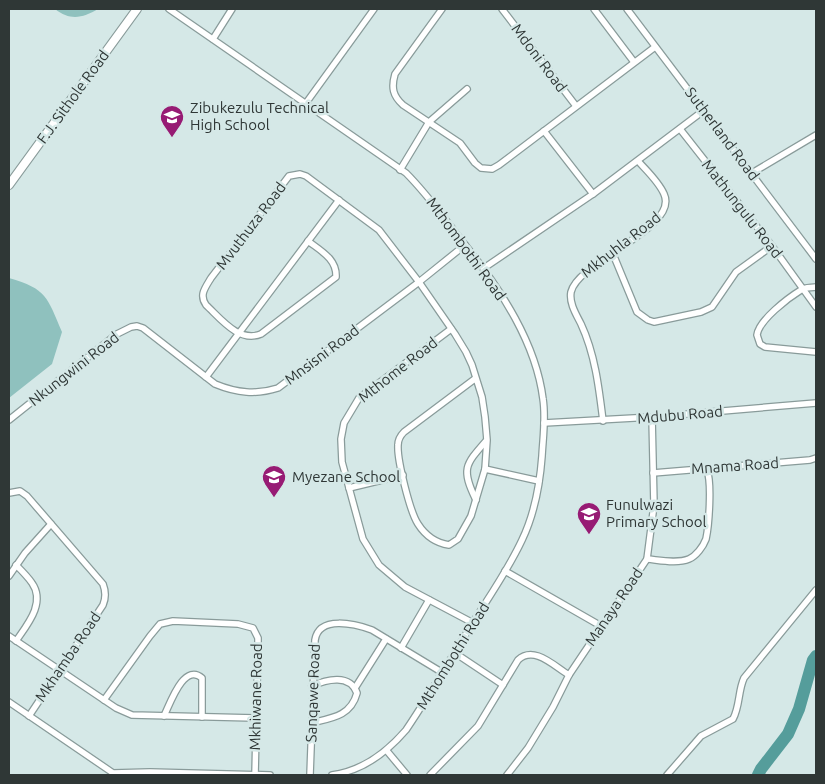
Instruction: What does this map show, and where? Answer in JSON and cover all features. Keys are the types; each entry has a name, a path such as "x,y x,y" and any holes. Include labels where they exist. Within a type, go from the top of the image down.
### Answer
{"street":[{"name":"F.J. Sithole Road","path":"9,185 137,9"},
{"name":"Mthombothi Road","path":"169,9 306,103 416,183 484,268 521,331 534,362 542,394 544,423 539,481 522,539 505,571 406,730 387,751 368,763 332,775"},
{"path":"213,39 232,9"},
{"path":"306,103 374,9"},
{"path":"442,9 395,74 392,84 393,93 396,99 460,144 475,163 487,170 499,165 656,47"},
{"name":"Mdoni Road","path":"502,9 576,106"},
{"path":"594,9 634,62"},
{"name":"Sutherland Road","path":"627,9 816,260"},
{"path":"400,170 429,122 466,89"},
{"path":"484,268 593,194 703,111"},
{"name":"Mathungulu Road","path":"680,129 772,246 816,307"},
{"path":"544,131 593,194"},
{"path":"752,173 816,136"},
{"name":"Mkhuhla Road","path":"603,421 599,389 588,339 571,302 571,294 573,285 579,278 659,218 664,210 666,203 665,195 638,161"},
{"name":"Mvuthuza Road","path":"238,334 206,305 202,300 203,291 289,176 300,174 306,176 379,230 451,328 466,352 476,378 482,397 487,440 485,469 470,516 458,539 449,545 442,544 425,532 413,515 403,475"},
{"path":"206,377 339,200"},
{"path":"238,334 254,336 265,331 336,277 334,263 308,241"},
{"name":"Mnsisni Road","path":"143,328 215,384 229,390 264,393 278,388 465,245"},
{"path":"613,254 637,312 654,322 701,312 712,307 736,272 772,246"},
{"path":"816,287 802,289 763,322 758,331 757,339 765,347 816,352"},
{"name":"Nkungwini Road","path":"9,420 117,334 131,326 143,328"},
{"name":"Mthome Road","path":"451,328 359,398 350,410 344,423 341,439 342,462 363,539 374,558 392,577 405,587 473,623"},
{"path":"349,488 403,475 398,448 401,435 476,378"},
{"name":"Mdubu Road","path":"544,423 603,421 816,403"},
{"name":"Manaya Road","path":"507,775 528,748 553,707 569,675 647,559 654,505 652,417"},
{"path":"476,500 469,485 466,466 487,440"},
{"name":"Mnama Road","path":"653,473 707,470 816,458"},
{"path":"485,469 539,481"},
{"path":"647,559 682,561 691,558 702,546 706,538 710,494 707,470"},
{"name":"Mkhamba Road","path":"9,493 20,491 26,496 102,584 105,596 103,605 29,716"},
{"path":"9,576 25,553 51,524"},
{"path":"16,565 33,584 37,605 33,616 16,641"},
{"path":"505,571 601,626"},
{"path":"667,775 701,736 733,718 736,714 744,678 816,590"},
{"path":"401,648 429,600"},
{"name":"Mkhiwane Road","path":"104,700 160,624 173,621 238,624 253,628 258,638 255,775"},
{"name":"Sanqawe Road","path":"310,775 315,640 321,627 342,623 372,630 443,673"},
{"path":"9,636 116,708 132,715 255,718"},
{"path":"355,688 386,639"},
{"path":"455,653 503,685"},
{"path":"430,775 478,726 518,660 527,654 535,654 569,675"},
{"path":"164,716 181,682 187,676 194,674 202,678 202,717"},
{"path":"311,723 346,712 357,693 349,682 322,681 312,686"},
{"path":"9,702 112,774 150,772 270,775"},
{"path":"387,751 407,775"}],"shaded area":[{"path":"55,9 98,9 82,16 71,17"},
{"path":"9,278 31,286 44,296 53,310 62,332 52,364 9,398"}],"waterway":[{"path":"758,775 788,734 799,709 813,660 816,656"}],"place":[{"name":"Zibukezulu Technical High School","path":"172,138"},
{"name":"Myezane School","path":"274,498"},
{"name":"Funulwazi Primary School","path":"589,535"}]}
